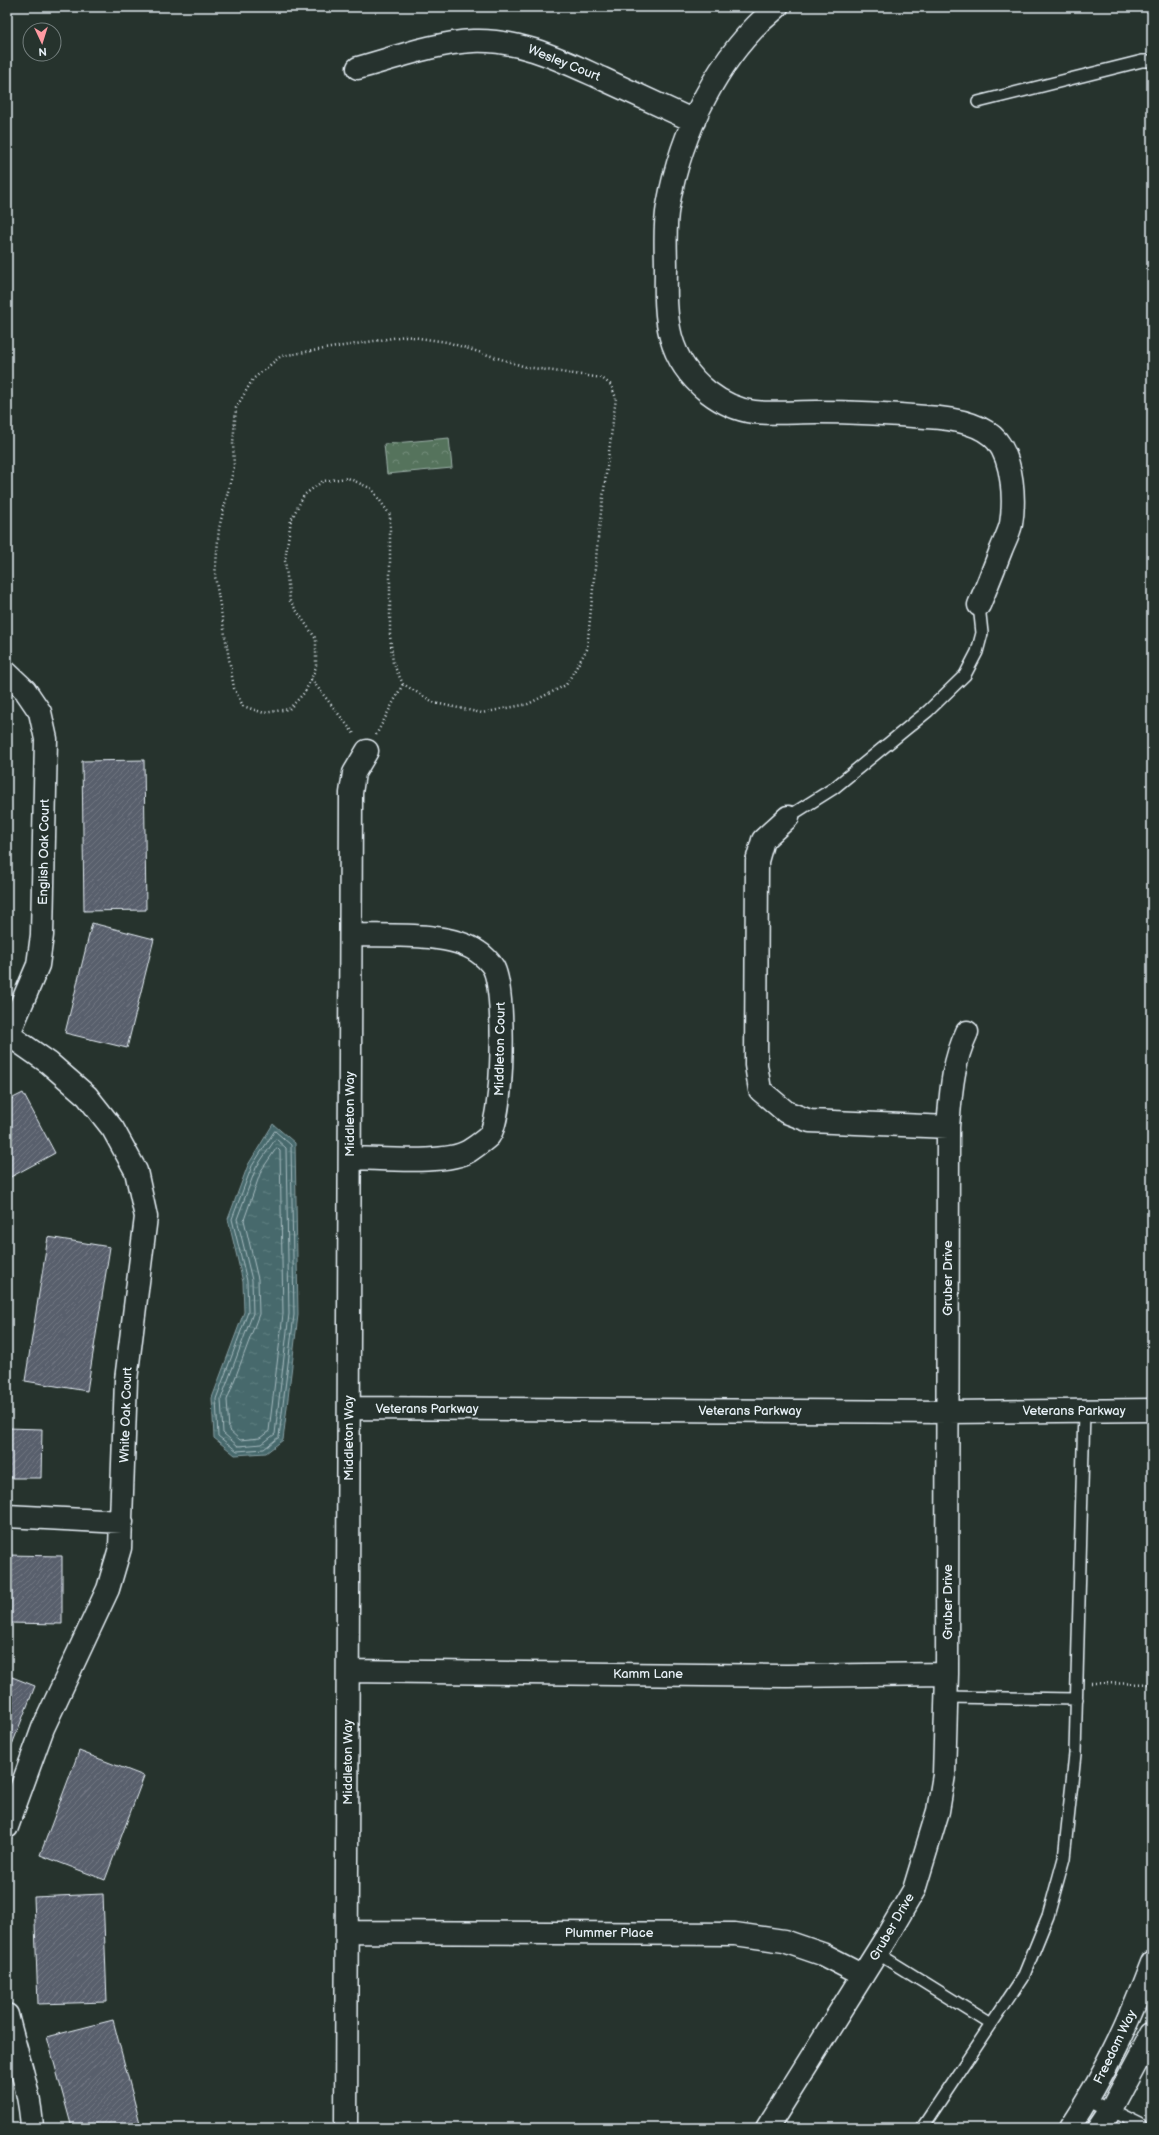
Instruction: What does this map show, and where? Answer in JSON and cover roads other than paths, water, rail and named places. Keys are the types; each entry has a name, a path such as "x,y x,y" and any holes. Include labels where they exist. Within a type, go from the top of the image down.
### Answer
{"street":[{"path":"777,7 744,41 718,75 694,121 674,179 666,221 665,294 668,324 672,343 682,366 708,392 728,405 752,412 876,412 944,418 976,426 996,440 1008,459 1012,486 1011,525 979,605"},
{"name":"Wesley Court","path":"358,68 430,48 472,41 500,42 528,47 555,57 694,121"},
{"name":"English Oak Court","path":"7,673 25,690 40,712 46,739 42,935 38,965 8,1036"},
{"name":"Middleton Way","path":"346,2128 352,793 354,773 367,751"},
{"path":"788,816 763,840 757,861 756,1065 760,1090 786,1112 810,1121 948,1127"},
{"name":"Middleton Court","path":"350,1158 441,1159 468,1152 489,1136 498,1112 500,1090 500,992 493,967 479,952 462,942 433,938 351,935"},
{"name":"Gruber Drive","path":"767,2128 877,1953 914,1890 938,1811 944,1775 947,1697 948,1127 954,1067 959,1050 967,1032"},
{"name":"White Oak Court","path":"7,1826 43,1728 108,1589 120,1548 126,1380 146,1217 136,1171 113,1129 87,1096 49,1063 8,1036"},
{"name":"Veterans Parkway","path":"349,1408 948,1412 1152,1410"},
{"path":"7,1516 122,1522"},
{"name":"Kamm Lane","path":"348,1671 787,1676 947,1674"},
{"name":"Plummer Place","path":"347,1932 735,1934 784,1941 822,1954 863,1975"},
{"name":"Freedom Way","path":"1069,2128 1088,2099 1126,2028 1152,1962"},
{"path":"7,2015 15,2051 25,2079 31,2107 32,2128"},
{"name":"Freedom Way","path":"1099,2128 1111,2110 1152,2032"}],"lane":[{"path":"978,102 1142,61 1152,61"},
{"path":"788,816 834,788 928,711 965,675 976,652 982,633 979,605"},
{"path":"922,2128 1024,1975 1048,1916 1064,1858 1075,1754 1084,1411"},
{"path":"947,1697 1077,1699"},
{"path":"877,1953 991,2024"},
{"path":"1088,2099 1141,2125"}],"water":[{"path":"273,1124 295,1143 298,1315 283,1440 266,1453 235,1455 214,1438 212,1398 244,1312 243,1282 228,1219 248,1165"}]}
